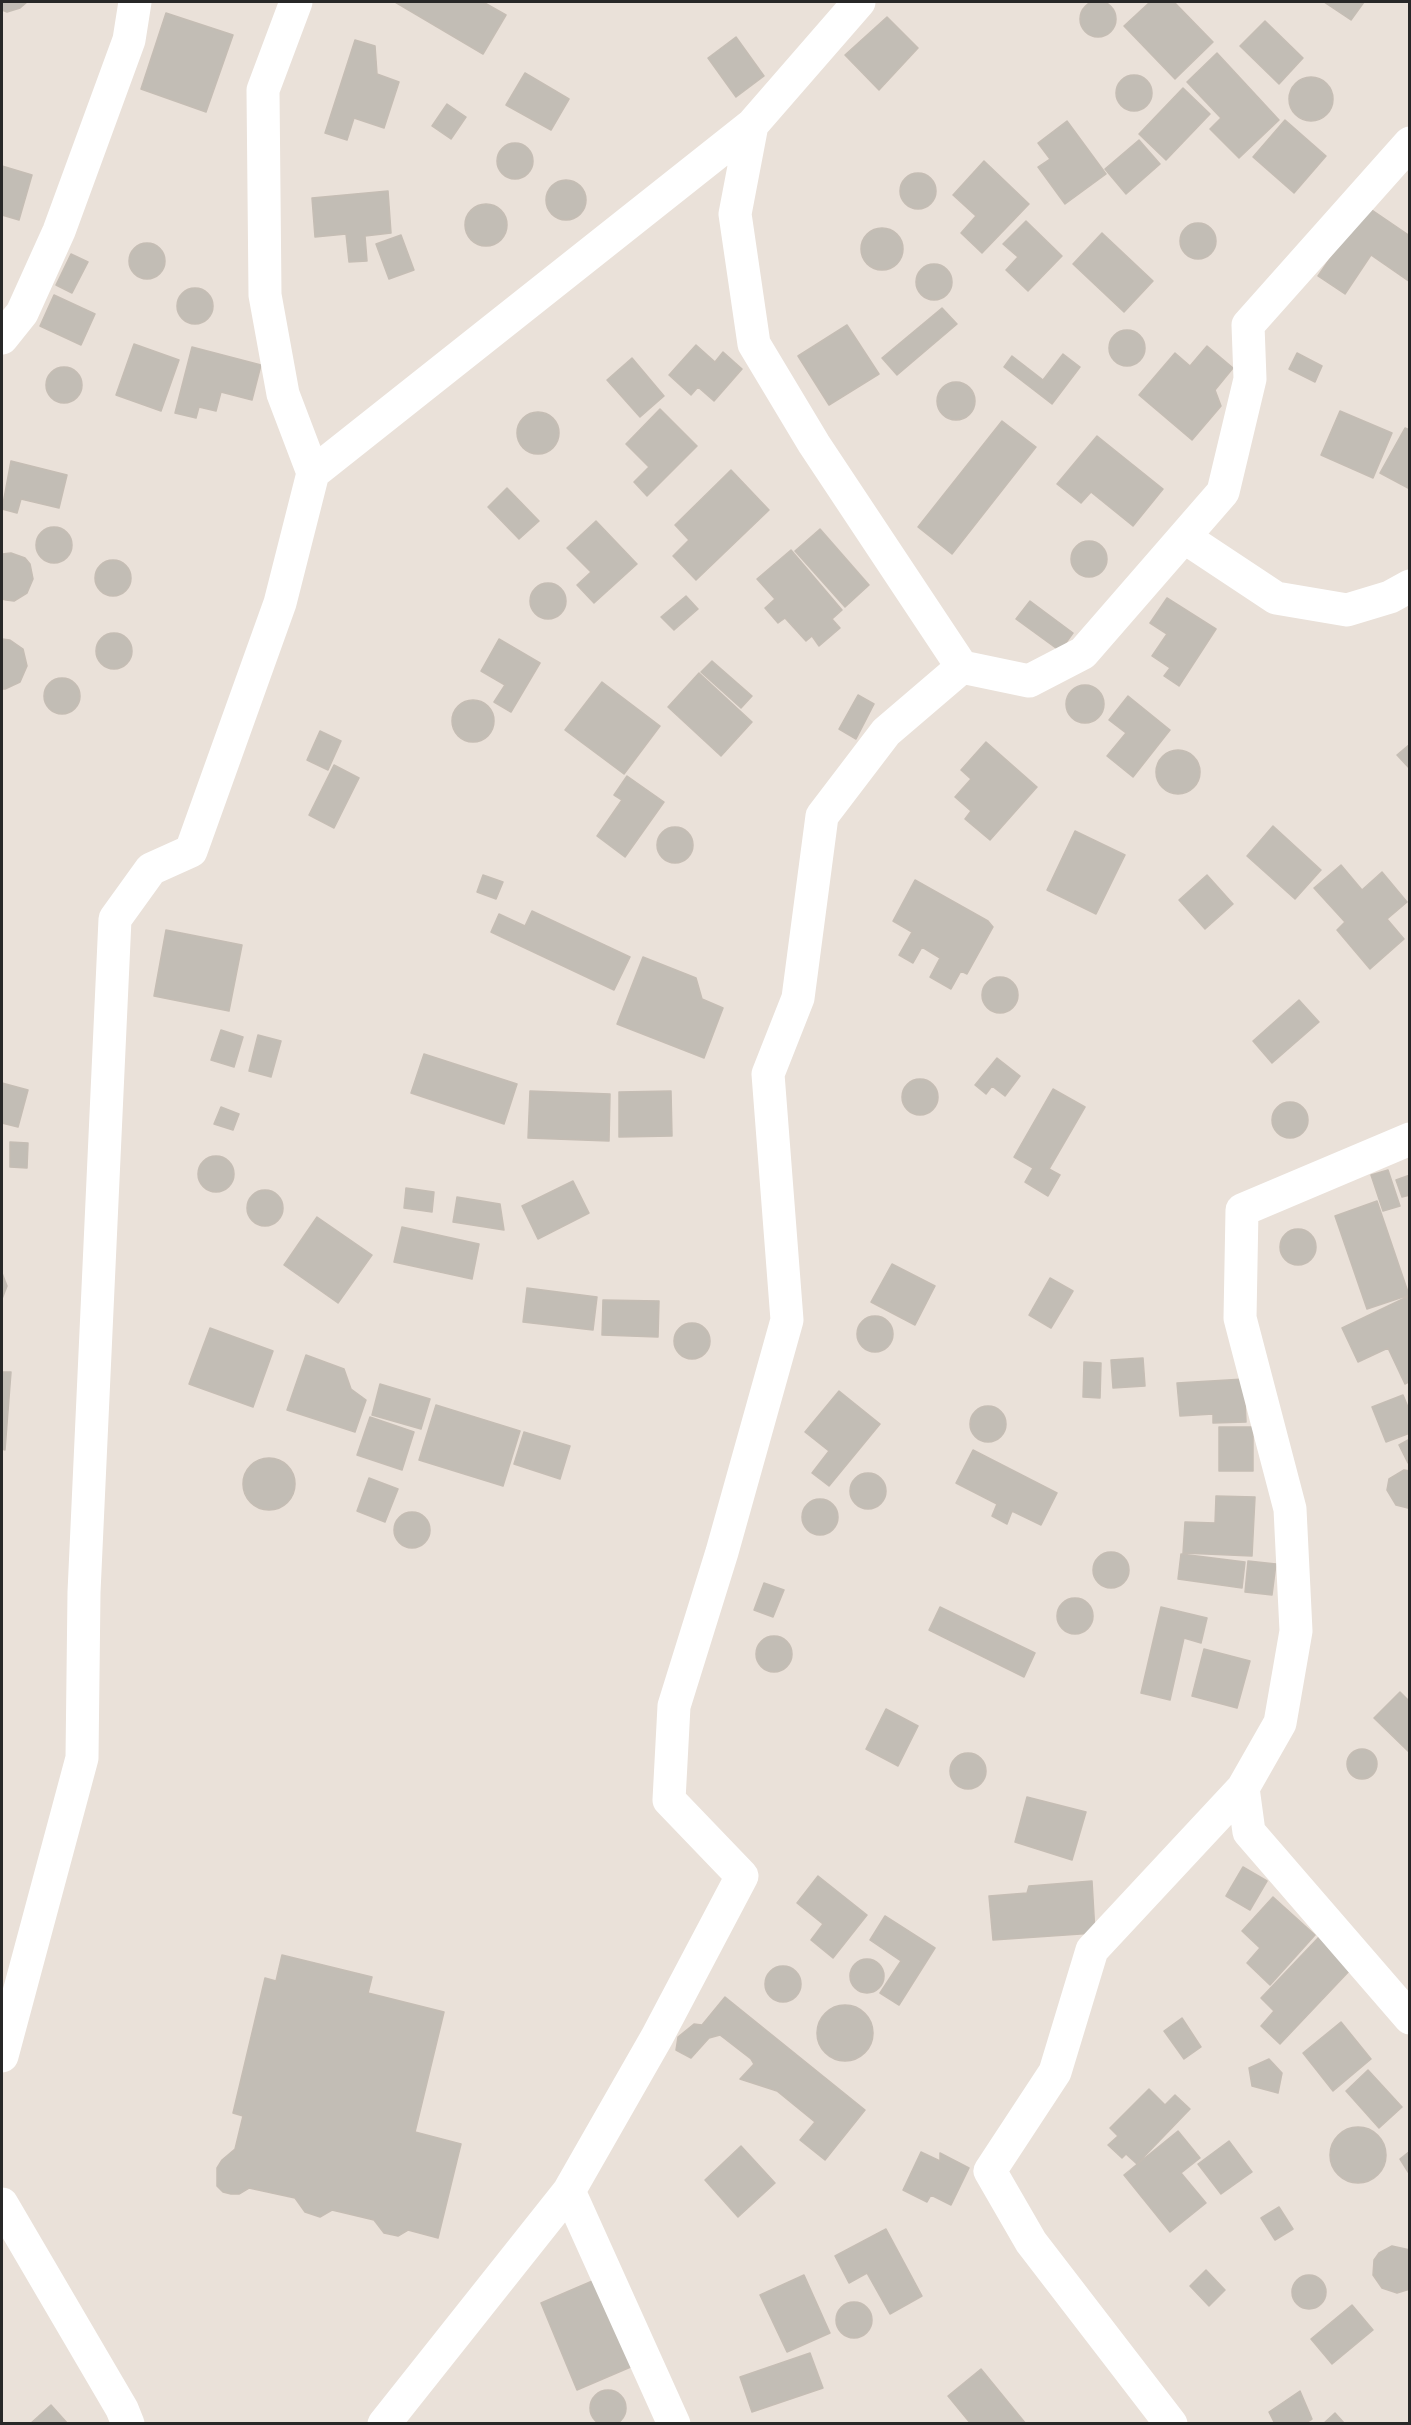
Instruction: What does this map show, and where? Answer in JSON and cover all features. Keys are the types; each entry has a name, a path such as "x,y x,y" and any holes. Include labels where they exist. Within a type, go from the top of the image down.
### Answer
{"street":[{"path":"2,338 22,314 58,231 129,40 135,2"},
{"path":"2,2056 82,1758 84,1592 115,920 151,869 191,851 280,603 313,473 283,394 265,295 263,90 296,2"},
{"path":"313,473 752,125 859,2"},
{"path":"752,125 735,214 754,344 814,444 962,667 1029,681 1083,653 1223,492 1250,379 1248,325 1410,143"},
{"path":"1184,537 1276,597 1347,610 1390,597 1410,586"},
{"path":"384,2424 569,2191 657,2037 742,1876 669,1800 674,1706 722,1552 787,1320 768,1074 798,998 822,816 886,732 962,667"},
{"path":"1171,2424 1031,2242 990,2171 1055,2072 1092,1950 1243,1788 1280,1723 1296,1631 1290,1509 1240,1318 1242,1210 1410,1139"},
{"path":"1243,1788 1249,1832 1410,2018"},
{"path":"569,2191 674,2424"},
{"path":"2,2204 122,2409 128,2424"}],"building":[{"path":"1098,1 1111,6 1116,19 1111,32 1098,37 1085,32 1080,19 1085,6"},
{"path":"2,2 27,2 20,8 7,12 2,10"},
{"path":"395,2 483,2 506,15 483,54"},
{"path":"1150,2 1174,2 1213,42 1175,79 1124,26"},
{"path":"1324,2 1364,2 1351,20"},
{"path":"166,13 233,35 206,112 141,89"},
{"path":"887,17 918,48 879,90 845,55"},
{"path":"1265,21 1303,58 1279,84 1240,46"},
{"path":"736,37 764,76 736,97 708,58"},
{"path":"355,40 375,46 377,74 399,82 384,128 354,118 347,140 325,133"},
{"path":"1217,53 1279,120 1239,158 1210,129 1221,118 1187,82"},
{"path":"525,73 569,99 551,130 506,105"},
{"path":"1134,75 1147,80 1152,93 1147,106 1134,111 1121,106 1116,93 1121,80"},
{"path":"1311,77 1320,78 1327,83 1332,90 1332,108 1327,115 1320,120 1311,121 1302,120 1295,115 1290,108 1289,99 1290,90 1295,83 1302,78"},
{"path":"1183,88 1210,114 1166,160 1139,134"},
{"path":"447,104 466,117 451,139 432,126"},
{"path":"1285,120 1326,156 1294,193 1253,157"},
{"path":"1067,121 1106,174 1065,204 1038,167 1050,159 1038,143"},
{"path":"1139,140 1160,164 1126,194 1105,169"},
{"path":"515,143 528,148 533,161 528,174 515,179 502,174 497,161 502,148"},
{"path":"984,161 1029,204 982,253 961,233 976,216 953,195"},
{"path":"2,166 32,175 19,220 2,215"},
{"path":"918,173 931,178 936,191 931,204 918,209 905,204 900,191 905,178"},
{"path":"566,180 574,181 580,186 585,192 585,208 580,214 574,219 566,220 558,219 552,214 547,208 546,200 547,192 552,186 558,181"},
{"path":"388,191 391,233 365,236 367,261 349,262 346,234 315,237 312,198"},
{"path":"486,204 501,210 507,225 501,240 486,246 471,240 465,225 471,210"},
{"path":"1366,206 1410,236 1410,282 1371,255 1345,294 1318,276"},
{"path":"1026,221 1062,256 1028,291 1006,270 1018,257 1003,244"},
{"path":"1198,223 1211,228 1216,241 1211,254 1198,259 1185,254 1180,241 1185,228"},
{"path":"882,228 890,229 897,234 902,241 902,257 897,264 890,269 882,270 874,269 867,264 862,257 861,249 862,241 867,234 874,229"},
{"path":"1102,233 1153,281 1124,312 1073,264"},
{"path":"401,235 414,270 389,279 376,244"},
{"path":"147,243 160,248 165,261 160,274 147,279 134,274 129,261 134,248"},
{"path":"71,254 88,262 72,293 56,285"},
{"path":"934,264 947,269 952,282 947,295 934,300 921,295 916,282 921,269"},
{"path":"195,288 208,293 213,306 208,319 195,324 182,319 177,306 182,293"},
{"path":"54,295 95,314 81,345 40,326"},
{"path":"942,308 957,324 897,375 882,358"},
{"path":"847,325 879,374 829,405 798,356"},
{"path":"1127,330 1140,335 1145,348 1140,361 1127,366 1114,361 1109,348 1114,335"},
{"path":"134,344 179,360 161,411 116,395"},
{"path":"696,345 715,362 723,352 742,369 714,401 698,387 691,395 669,375"},
{"path":"1207,346 1233,368 1215,390 1221,406 1192,440 1139,395 1175,353 1190,366"},
{"path":"192,347 261,365 252,400 221,392 216,411 199,407 196,418 175,413"},
{"path":"1297,353 1322,366 1315,382 1289,369"},
{"path":"1063,354 1080,367 1052,404 1004,367 1012,356 1043,380"},
{"path":"632,358 664,396 640,417 607,380"},
{"path":"64,367 77,372 82,385 77,398 64,403 51,398 46,385 51,372"},
{"path":"956,382 969,388 975,401 969,414 956,420 943,414 937,401 943,388"},
{"path":"660,409 697,446 647,496 634,482 649,467 626,444"},
{"path":"1340,411 1392,433 1373,478 1321,455"},
{"path":"538,412 553,418 559,433 553,448 538,454 523,448 517,433 523,418"},
{"path":"1002,421 1036,447 952,554 918,527"},
{"path":"1405,428 1410,430 1410,489 1380,473"},
{"path":"1097,436 1163,489 1133,526 1091,492 1081,503 1057,484"},
{"path":"11,461 67,475 59,508 21,499 17,513 2,509"},
{"path":"731,470 769,510 696,580 673,556 689,540 675,525"},
{"path":"507,488 539,521 519,539 488,507"},
{"path":"596,521 637,564 594,603 577,585 591,572 567,548"},
{"path":"54,527 67,532 72,545 67,558 54,563 41,558 36,545 41,532"},
{"path":"820,529 869,585 845,607 795,551"},
{"path":"1089,541 1102,546 1107,559 1102,572 1089,577 1076,572 1071,559 1076,546"},
{"path":"791,550 842,610 832,619 840,628 819,646 812,636 806,641 785,618 778,623 765,608 775,599 757,579"},
{"path":"11,553 25,558 30,564 33,579 27,593 14,601 2,599 2,554"},
{"path":"113,560 126,565 131,578 126,591 113,596 100,591 95,578 100,565"},
{"path":"548,583 561,588 566,601 561,614 548,619 535,614 530,601 535,588"},
{"path":"686,596 698,609 674,630 661,617"},
{"path":"1167,598 1216,629 1179,686 1164,676 1170,668 1152,656 1167,634 1150,623"},
{"path":"1030,601 1073,633 1060,651 1016,619"},
{"path":"114,633 127,638 132,651 127,664 114,669 101,664 96,651 101,638"},
{"path":"2,639 10,640 23,649 27,666 20,682 5,689 2,689"},
{"path":"499,639 540,663 511,712 494,702 505,685 481,671"},
{"path":"712,661 752,696 741,708 701,672"},
{"path":"699,673 752,722 721,756 668,707"},
{"path":"62,678 75,683 80,696 75,709 62,714 49,709 44,696 49,683"},
{"path":"602,682 660,726 624,774 565,730"},
{"path":"1085,685 1098,691 1104,704 1098,717 1085,723 1072,717 1066,704 1072,691"},
{"path":"858,695 874,704 856,739 839,729"},
{"path":"1128,696 1170,730 1133,777 1107,756 1126,733 1109,720"},
{"path":"473,700 488,706 494,721 488,736 473,742 458,736 452,721 458,706"},
{"path":"320,731 341,741 328,770 307,760"},
{"path":"986,742 1037,787 990,840 965,819 971,811 955,797 971,779 961,770"},
{"path":"1410,744 1410,769 1397,755"},
{"path":"1178,750 1187,751 1194,756 1199,763 1199,781 1194,788 1187,793 1178,794 1169,793 1162,788 1157,781 1156,772 1157,763 1162,756 1169,751"},
{"path":"334,765 359,778 334,828 309,815"},
{"path":"627,776 664,802 625,857 597,836 622,800 614,795"},
{"path":"1273,826 1321,870 1295,899 1247,856"},
{"path":"675,827 688,832 693,845 688,858 675,863 662,858 657,845 662,832"},
{"path":"1075,831 1125,855 1096,914 1047,890"},
{"path":"1341,865 1362,890 1382,872 1407,902 1387,919 1404,939 1370,969 1337,930 1345,922 1314,888"},
{"path":"483,875 503,882 496,899 477,892"},
{"path":"1207,875 1233,904 1205,929 1179,900"},
{"path":"915,880 988,921 993,927 967,974 961,971 951,989 930,977 940,958 922,947 913,963 899,955 912,932 893,921"},
{"path":"532,911 630,957 614,990 491,932 499,914 525,926"},
{"path":"166,930 242,945 229,1011 154,996"},
{"path":"643,957 696,978 702,999 723,1008 704,1058 617,1024"},
{"path":"1000,977 1013,982 1018,995 1013,1008 1000,1013 987,1008 982,995 987,982"},
{"path":"1299,1000 1319,1022 1272,1063 1253,1041"},
{"path":"221,1030 243,1037 234,1067 211,1060"},
{"path":"258,1035 281,1041 271,1077 249,1071"},
{"path":"424,1054 517,1084 504,1124 411,1093"},
{"path":"997,1058 1020,1076 1005,1096 992,1086 986,1094 975,1085"},
{"path":"920,1079 933,1084 938,1097 933,1110 920,1115 907,1110 902,1097 907,1084"},
{"path":"2,1083 28,1090 18,1127 2,1123"},
{"path":"1053,1089 1085,1107 1049,1169 1060,1175 1048,1196 1025,1182 1033,1168 1014,1157"},
{"path":"530,1091 610,1094 609,1141 528,1138"},
{"path":"671,1091 672,1136 619,1137 619,1092"},
{"path":"1290,1102 1303,1107 1308,1120 1303,1133 1290,1138 1277,1133 1272,1120 1277,1107"},
{"path":"221,1107 239,1114 233,1130 214,1124"},
{"path":"10,1142 28,1143 27,1168 10,1167"},
{"path":"216,1156 229,1161 234,1174 229,1187 216,1192 203,1187 198,1174 203,1161"},
{"path":"1388,1170 1400,1206 1383,1211 1371,1175"},
{"path":"1410,1175 1410,1195 1402,1197 1396,1180"},
{"path":"573,1181 589,1213 538,1239 522,1206"},
{"path":"406,1188 434,1192 432,1212 404,1208"},
{"path":"265,1190 278,1195 283,1208 278,1221 265,1226 252,1221 247,1208 252,1195"},
{"path":"457,1197 500,1204 504,1230 453,1222"},
{"path":"1377,1201 1409,1295 1367,1309 1335,1216"},
{"path":"317,1217 372,1255 338,1303 284,1265"},
{"path":"402,1227 479,1244 472,1279 394,1262"},
{"path":"1298,1229 1311,1234 1316,1247 1311,1260 1298,1265 1285,1260 1280,1247 1285,1234"},
{"path":"892,1264 935,1286 915,1325 871,1302"},
{"path":"2,1273 7,1286 2,1299"},
{"path":"1050,1278 1073,1291 1051,1328 1029,1315"},
{"path":"527,1288 597,1297 593,1330 523,1322"},
{"path":"1409,1296 1410,1381 1405,1384 1388,1348 1358,1362 1342,1328"},
{"path":"603,1300 659,1301 658,1337 602,1335"},
{"path":"875,1316 888,1321 893,1334 888,1347 875,1352 862,1347 857,1334 862,1321"},
{"path":"692,1323 705,1328 710,1341 705,1354 692,1359 679,1354 674,1341 679,1328"},
{"path":"210,1328 273,1351 253,1407 189,1384"},
{"path":"306,1355 344,1369 351,1389 366,1400 355,1432 287,1410"},
{"path":"1143,1358 1145,1386 1113,1388 1111,1360"},
{"path":"1084,1362 1101,1363 1100,1398 1083,1397"},
{"path":"2,1372 11,1372 5,1450 2,1449"},
{"path":"1244,1379 1246,1422 1213,1423 1213,1414 1180,1416 1177,1383"},
{"path":"380,1384 430,1399 421,1429 372,1415"},
{"path":"839,1391 880,1424 829,1486 812,1473 829,1451 805,1432"},
{"path":"1403,1395 1410,1412 1410,1433 1386,1442 1372,1407"},
{"path":"436,1405 520,1431 503,1486 419,1460"},
{"path":"988,1406 1001,1411 1006,1424 1001,1437 988,1442 975,1437 970,1424 975,1411"},
{"path":"370,1417 414,1432 402,1470 357,1455"},
{"path":"1219,1427 1253,1427 1253,1471 1219,1471"},
{"path":"524,1432 570,1446 560,1479 514,1464"},
{"path":"1410,1439 1410,1462 1408,1463 1399,1445"},
{"path":"973,1450 1057,1493 1041,1525 1012,1511 1007,1524 992,1516 997,1504 956,1483"},
{"path":"264,1458 274,1458 288,1465 295,1484 288,1503 274,1510 264,1510 254,1506 247,1499 243,1489 243,1479 247,1469 254,1462"},
{"path":"1404,1470 1410,1471 1408,1508 1396,1505 1387,1490 1389,1479"},
{"path":"868,1473 881,1478 886,1491 881,1504 868,1509 855,1504 850,1491 855,1478"},
{"path":"369,1478 398,1489 385,1522 357,1511"},
{"path":"1216,1496 1255,1497 1252,1556 1183,1553 1185,1522 1215,1523"},
{"path":"820,1499 833,1504 838,1517 833,1530 820,1535 807,1530 802,1517 807,1504"},
{"path":"412,1512 425,1517 430,1530 425,1543 412,1548 399,1543 394,1530 399,1517"},
{"path":"1111,1552 1124,1557 1129,1570 1124,1583 1111,1588 1098,1583 1093,1570 1098,1557"},
{"path":"1181,1554 1245,1562 1242,1588 1178,1579"},
{"path":"1248,1561 1276,1564 1272,1595 1245,1592"},
{"path":"764,1583 784,1590 773,1617 754,1610"},
{"path":"1075,1598 1088,1603 1093,1616 1088,1629 1075,1634 1062,1629 1057,1616 1062,1603"},
{"path":"940,1607 1035,1653 1024,1677 929,1630"},
{"path":"1161,1607 1207,1618 1201,1643 1184,1638 1170,1700 1141,1693"},
{"path":"774,1636 787,1641 792,1654 787,1667 774,1672 761,1667 756,1654 761,1641"},
{"path":"1204,1649 1250,1661 1237,1708 1192,1696"},
{"path":"1400,1692 1410,1702 1410,1753 1374,1718"},
{"path":"886,1709 918,1726 898,1766 866,1749"},
{"path":"1362,1749 1373,1753 1377,1764 1373,1775 1362,1779 1351,1775 1347,1764 1351,1753"},
{"path":"968,1753 981,1758 986,1771 981,1784 968,1789 955,1784 950,1771 955,1758"},
{"path":"1027,1797 1086,1812 1072,1860 1015,1842"},
{"path":"1243,1867 1267,1881 1250,1910 1226,1896"},
{"path":"818,1876 867,1915 833,1958 811,1940 823,1924 797,1903"},
{"path":"1092,1881 1095,1933 993,1940 989,1896 1027,1893 1029,1886"},
{"path":"1273,1897 1315,1935 1270,1985 1247,1963 1260,1948 1242,1931"},
{"path":"885,1916 935,1948 899,2005 880,1993 901,1961 870,1940"},
{"path":"1319,1937 1352,1968 1280,2044 1261,2026 1274,2011 1261,1998"},
{"path":"282,1955 372,1977 368,1993 444,2012 415,2132 461,2144 438,2238 408,2230 398,2236 384,2233 374,2220 332,2210 320,2217 305,2212 295,2198 249,2188 239,2194 231,2194 223,2192 217,2186 217,2168 222,2160 235,2149 243,2116 233,2113 265,1978 276,1981"},
{"path":"867,1959 879,1964 884,1976 879,1988 867,1993 855,1988 850,1976 855,1964"},
{"path":"783,1966 796,1971 801,1984 796,1997 783,2002 770,1997 765,1984 770,1971"},
{"path":"725,1997 865,2110 825,2160 800,2140 815,2122 777,2091 740,2079 754,2064 751,2059 720,2035 709,2038 691,2058 676,2050 678,2037 694,2024 702,2025"},
{"path":"845,2005 856,2007 865,2013 871,2022 873,2033 871,2044 865,2053 856,2059 845,2061 834,2059 825,2053 819,2044 817,2033 819,2022 825,2013 834,2007"},
{"path":"1182,2018 1201,2047 1184,2059 1164,2031"},
{"path":"1341,2022 1371,2059 1333,2091 1303,2053"},
{"path":"1269,2059 1282,2073 1278,2093 1252,2086 1249,2068"},
{"path":"1368,2070 1402,2107 1379,2128 1346,2091"},
{"path":"1149,2089 1165,2105 1175,2095 1190,2109 1137,2164 1126,2154 1122,2158 1108,2145 1118,2136 1110,2128"},
{"path":"1352,2127 1364,2127 1374,2131 1382,2139 1386,2155 1382,2171 1374,2179 1364,2183 1352,2183 1342,2179 1334,2171 1330,2161 1330,2149 1334,2139 1342,2131"},
{"path":"1178,2131 1200,2158 1181,2173 1206,2203 1170,2232 1124,2175"},
{"path":"1229,2141 1252,2172 1221,2194 1198,2164"},
{"path":"741,2146 775,2183 738,2217 705,2180"},
{"path":"1410,2151 1410,2175 1400,2159"},
{"path":"921,2152 940,2161 940,2153 969,2168 951,2205 931,2195 927,2202 903,2190"},
{"path":"1279,2207 1293,2229 1275,2240 1261,2218"},
{"path":"886,2229 922,2296 890,2314 867,2273 849,2283 835,2256"},
{"path":"1392,2246 1410,2250 1410,2289 1397,2293 1382,2288 1373,2275 1374,2260 1379,2253"},
{"path":"1206,2270 1225,2290 1209,2306 1190,2286"},
{"path":"804,2275 830,2333 787,2352 760,2295"},
{"path":"1309,2275 1321,2280 1326,2292 1321,2304 1309,2309 1297,2304 1292,2292 1297,2280"},
{"path":"597,2279 633,2366 577,2390 541,2303"},
{"path":"854,2302 867,2307 872,2320 867,2333 854,2338 841,2333 836,2320 841,2307"},
{"path":"1352,2305 1373,2330 1332,2364 1311,2339"},
{"path":"810,2353 823,2388 752,2412 740,2377"},
{"path":"981,2369 1026,2424 971,2424 948,2396"},
{"path":"608,2390 621,2395 626,2408 621,2421 608,2426 595,2421 590,2408 595,2395"},
{"path":"1300,2391 1312,2419 1304,2424 1275,2424 1269,2412"},
{"path":"51,2405 68,2424 30,2424"},
{"path":"1335,2413 1345,2424 1323,2424"}]}
